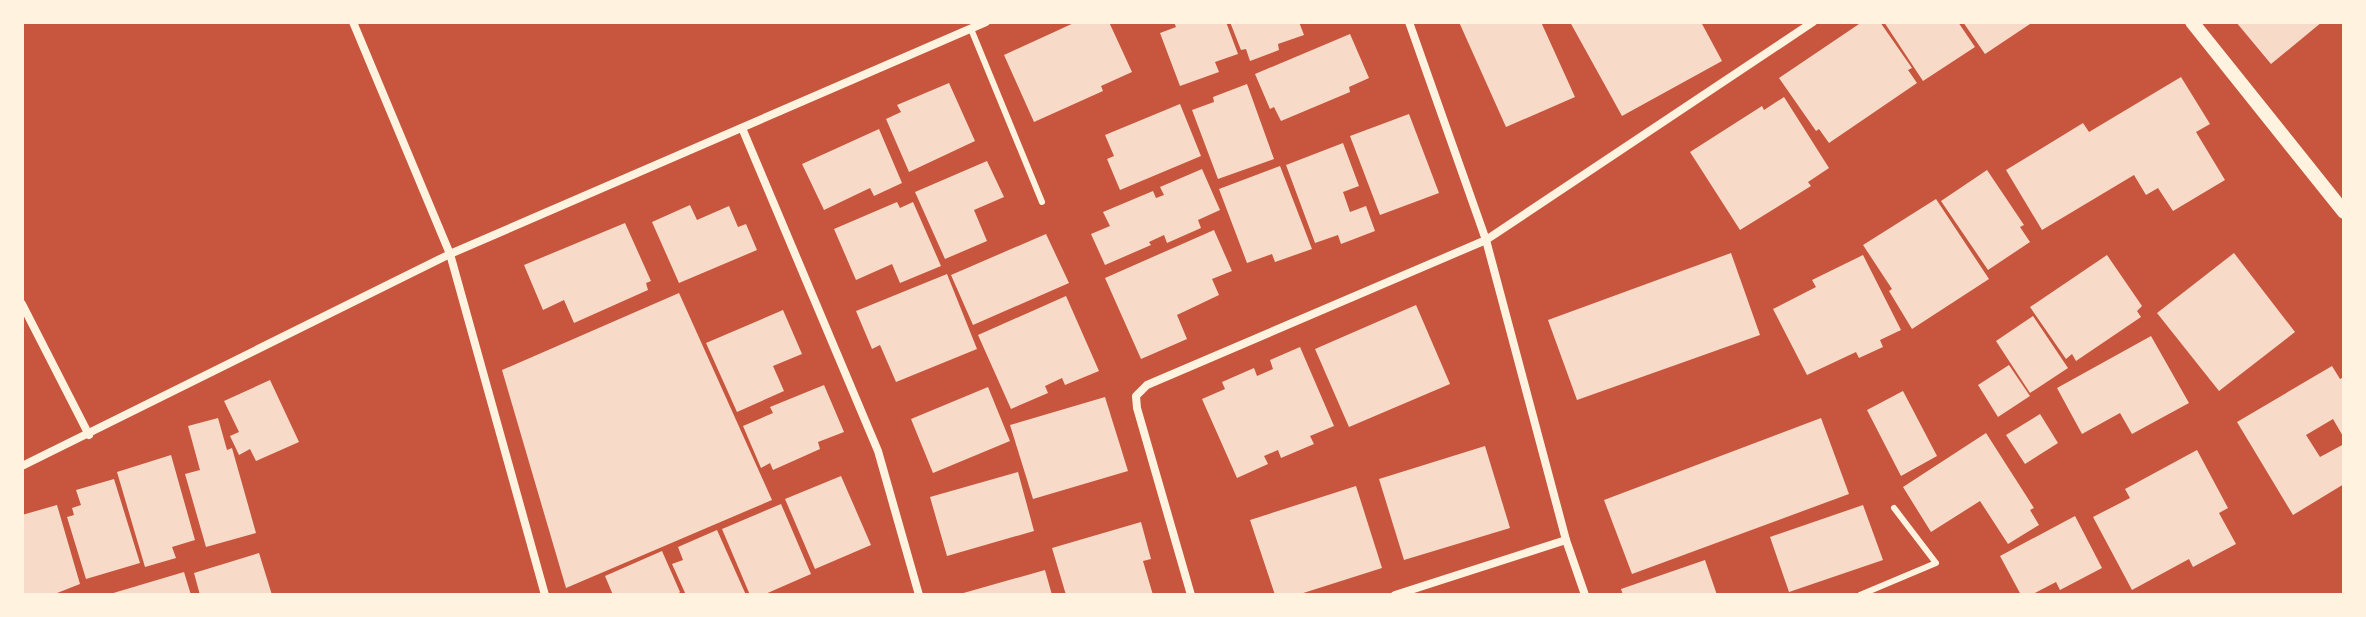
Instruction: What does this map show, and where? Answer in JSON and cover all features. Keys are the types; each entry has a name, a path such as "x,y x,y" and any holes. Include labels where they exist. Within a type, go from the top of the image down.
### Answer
{"street":[{"path":"353,22 450,254 545,595"},
{"path":"22,466 450,254 986,22"},
{"path":"1409,22 1486,240 1566,540 1585,595"},
{"path":"1191,595 1137,408 1136,396 1147,385 1486,240 1813,22"},
{"path":"2192,22 2344,212"},
{"path":"742,128 878,451 919,595"},
{"path":"22,304 89,435"},
{"path":"1395,595 1566,540"}],"lane":[{"path":"971,29 1042,202"},
{"path":"1860,595 1936,563 1894,508"}],"building":[{"path":"1076,22 1109,22 1132,72 1101,86 1103,91 1034,122 1004,55"},
{"path":"1174,22 1226,22 1238,54 1215,62 1219,72 1180,86 1160,33 1176,27"},
{"path":"1230,22 1299,22 1304,35 1278,44 1279,50 1250,61 1246,49 1241,50"},
{"path":"1459,22 1541,22 1575,97 1506,127"},
{"path":"1570,22 1701,22 1722,61 1622,116"},
{"path":"1862,22 1880,22 1912,68 1908,70 1917,83 1829,143 1819,129 1816,131 1779,78"},
{"path":"1884,22 1958,22 1975,47 1923,81"},
{"path":"1963,22 2033,22 1985,54"},
{"path":"2236,22 2322,22 2271,64"},
{"path":"1350,34 1369,78 1349,87 1350,92 1281,121 1274,107 1270,109 1255,74"},
{"path":"2181,77 2210,124 2196,132 2225,180 2173,211 2158,188 2146,195 2134,175 2042,230 2006,170 2083,123 2089,132"},
{"path":"949,83 975,141 909,172 886,119 901,112 897,105"},
{"path":"1247,84 1274,159 1218,179 1192,110 1214,102 1213,97"},
{"path":"1784,97 1829,168 1808,182 1811,186 1740,230 1690,152 1762,106 1764,110"},
{"path":"1180,104 1201,156 1120,190 1107,159 1114,156 1105,135"},
{"path":"1409,114 1439,193 1380,215 1350,136"},
{"path":"879,129 902,183 874,196 870,188 824,210 802,164"},
{"path":"1343,143 1359,186 1343,192 1350,212 1366,206 1375,231 1341,244 1338,235 1315,243 1286,165"},
{"path":"987,161 1004,197 974,210 987,241 945,259 915,192"},
{"path":"1280,166 1312,249 1275,262 1272,254 1247,263 1219,189"},
{"path":"1202,169 1220,210 1198,220 1201,228 1167,243 1164,235 1149,242 1151,245 1105,265 1091,234 1110,226 1103,212 1153,191 1156,198 1164,195 1160,187"},
{"path":"1987,170 2024,225 2020,227 2030,242 1988,270 1941,201"},
{"path":"1936,199 1989,279 1912,329 1889,291 1892,289 1863,245"},
{"path":"897,202 900,208 913,202 941,266 900,283 892,264 856,280 834,229"},
{"path":"690,205 697,220 729,206 738,227 746,224 757,250 679,283 652,222"},
{"path":"625,223 651,281 646,283 648,290 574,323 564,300 543,310 524,265"},
{"path":"1214,230 1232,271 1212,279 1219,295 1177,315 1187,339 1141,359 1105,278"},
{"path":"1046,234 1069,283 973,325 951,275"},
{"path":"1731,253 1760,335 1577,400 1548,320"},
{"path":"2234,253 2295,332 2219,391 2157,313"},
{"path":"1863,255 1901,330 1880,340 1883,347 1859,358 1856,352 1807,375 1773,309 1816,287 1812,280"},
{"path":"2107,255 2142,306 2137,311 2141,317 2076,361 2072,354 2066,359 2030,307"},
{"path":"947,274 977,349 896,382 880,345 872,349 856,311"},
{"path":"679,293 772,500 566,588 502,370"},
{"path":"1066,296 1099,371 1065,385 1062,378 1045,386 1048,393 1011,409 978,335"},
{"path":"1416,305 1450,384 1349,427 1315,349"},
{"path":"783,310 802,354 773,366 784,391 737,412 706,343"},
{"path":"2033,316 2068,368 2030,393 1996,341"},
{"path":"2151,336 2189,403 2132,434 2120,413 2082,434 2057,388"},
{"path":"1300,347 1334,426 1310,436 1314,444 1281,458 1278,450 1264,456 1268,464 1237,478 1202,399 1225,389 1222,382 1254,368 1257,376 1273,369 1270,360"},
{"path":"2009,365 2030,396 1998,417 1978,385"},
{"path":"2332,366 2340,379 2344,377 2344,438 2333,419 2306,435 2320,457 2344,444 2344,484 2293,515 2237,422"},
{"path":"270,380 299,442 256,461 250,449 239,455 230,436 239,432 224,401"},
{"path":"824,385 844,432 818,442 820,449 773,470 770,463 761,468 743,426 773,413 770,407"},
{"path":"988,387 1010,441 933,473 911,419"},
{"path":"1903,391 1937,456 1901,476 1867,410"},
{"path":"1105,397 1128,471 1033,499 1010,425"},
{"path":"2040,414 2058,443 2025,464 2006,435"},
{"path":"218,418 227,450 232,448 256,533 206,547 185,474 200,470 188,426"},
{"path":"1821,418 1849,494 1632,574 1604,500"},
{"path":"1986,433 2034,508 2030,510 2039,525 2008,544 1980,501 1931,532 1903,487"},
{"path":"1485,446 1510,528 1404,560 1379,479"},
{"path":"2197,450 2228,508 2219,513 2236,544 2193,567 2189,559 2132,590 2093,517 2130,498 2125,489"},
{"path":"171,455 195,540 172,547 176,558 145,567 117,472"},
{"path":"1018,472 1034,531 947,556 930,497"},
{"path":"841,476 871,545 815,569 785,499"},
{"path":"114,479 140,563 86,579 67,517 74,515 72,508 81,505 76,490"},
{"path":"1356,486 1382,568 1297,595 1275,595 1250,520"},
{"path":"781,504 811,574 763,595 750,595 722,529"},
{"path":"57,505 80,584 52,595 22,595 22,515"},
{"path":"1863,505 1883,560 1789,592 1770,537"},
{"path":"2075,516 2102,568 2060,590 2056,582 2031,595 2021,595 2000,556"},
{"path":"1141,522 1151,559 1143,561 1153,595 1066,595 1052,548"},
{"path":"717,530 746,595 686,595 672,564 683,560 678,547"},
{"path":"662,551 680,592 677,595 613,595 605,576"},
{"path":"259,553 272,595 200,595 194,573"},
{"path":"1705,560 1717,595 1623,595 1621,589"},
{"path":"1045,570 1052,595 960,595 960,594"},
{"path":"184,572 191,595 110,595 110,594"}]}
